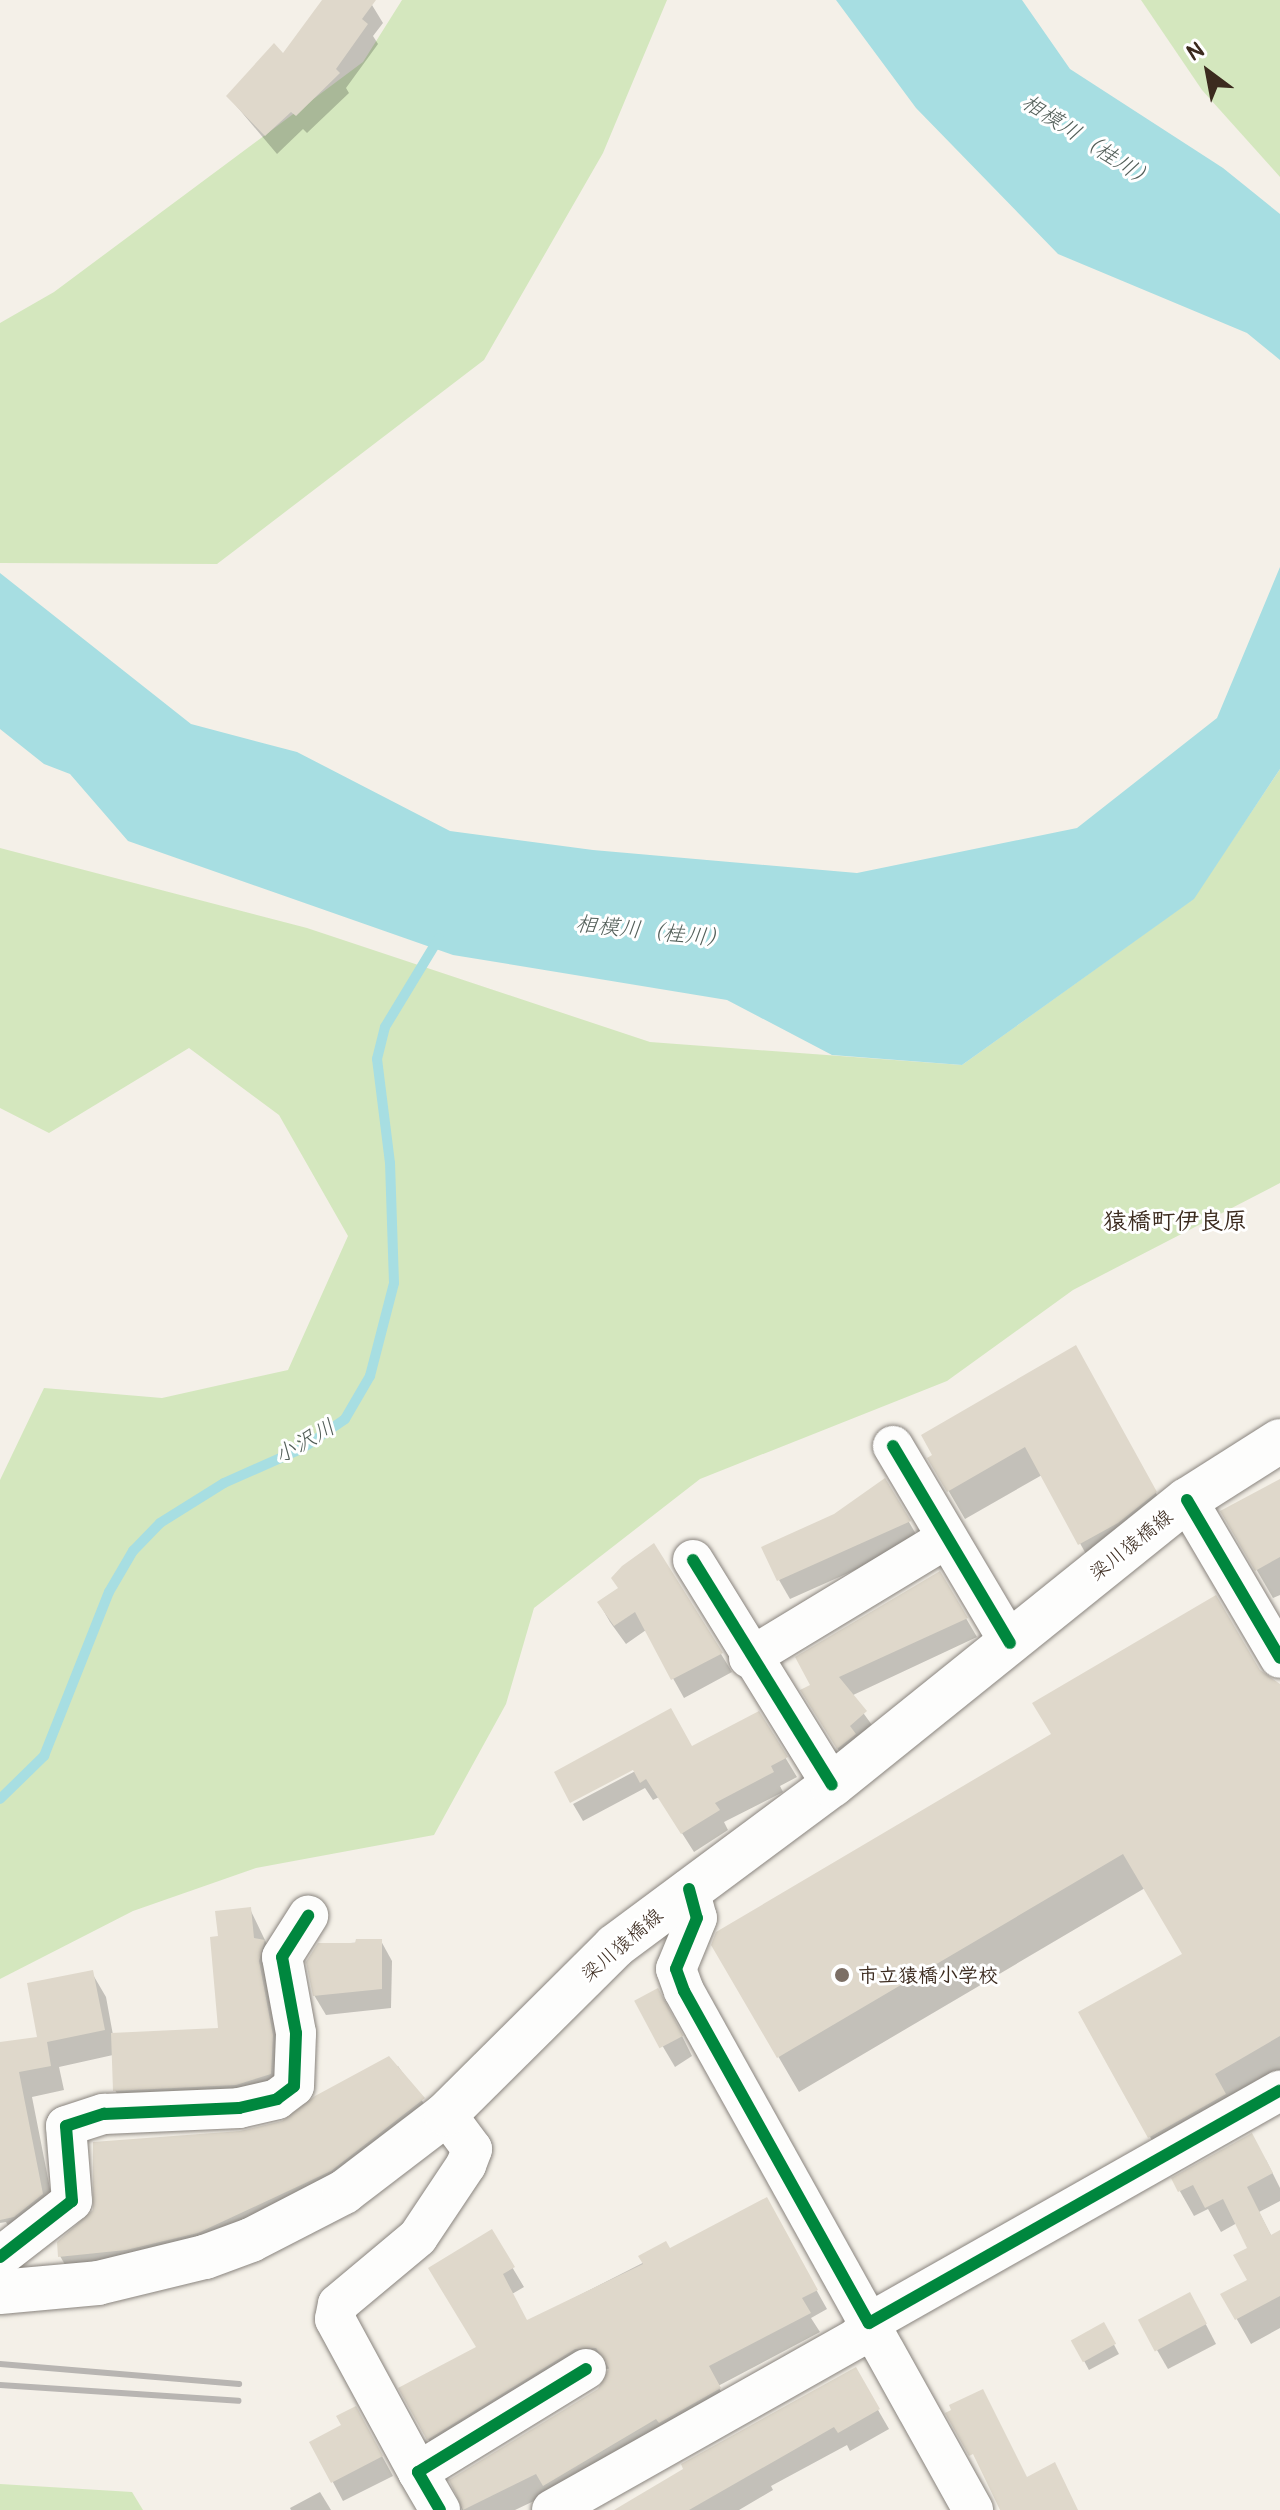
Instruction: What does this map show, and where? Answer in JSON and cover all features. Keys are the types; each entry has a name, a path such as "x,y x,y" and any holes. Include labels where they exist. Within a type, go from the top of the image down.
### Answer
{"main road":[{"name":"梁川猿橋線","path":"0,2292 98,2283 251,2240 344,2192 446,2114 615,1946 832,1785 1187,1500 1280,1441"}],"street":[{"path":"893,1446 944,1540 1010,1643"},
{"path":"1187,1500 1280,1658"},
{"path":"749,1658 944,1540"},
{"path":"693,1560 749,1658 832,1785"},
{"path":"689,1889 697,1918 676,1969 684,1991 973,2510"},
{"path":"0,2257 72,2201 66,2126 104,2114 239,2108 277,2099 294,2086 296,2033 282,1957 308,1916"},
{"path":"552,2510 857,2338 869,2323 1274,2106"},
{"path":"440,2510 335,2319 338,2304 418,2237 466,2165 472,2149 446,2114"},
{"path":"418,2472 586,2369"}],"green space":[{"path":"402,0 667,0 603,153 484,360 217,564 0,563 0,323 54,292 363,62"},
{"path":"1141,0 1280,0 1280,177 1202,90"},
{"path":"1280,769 1280,1183 1073,1290 947,1381 700,1479 534,1608 506,1704 434,1835 256,1868 133,1911 0,1979 0,1480 44,1388 162,1398 288,1370 348,1236 279,1115 189,1048 49,1133 0,1108 0,848 307,928 650,1042 962,1065 1193,899"},
{"path":"0,2484 132,2492 143,2510 0,2510"}],"water":[{"name":"相模川（桂川）","path":"836,0 1022,0 1070,69 1223,168 1280,214 1280,360 1247,333 1058,254 916,108"},
{"name":"相模川（桂川）","path":"1280,567 1280,769 1194,899 962,1065 832,1055 727,1000 453,955 128,841 70,774 44,764 0,729 0,573 191,724 297,752 450,831 593,850 857,873 1077,828 1217,718"}],"building":[{"path":"322,0 376,0 362,19 368,24 336,69 340,73 296,116 291,112 265,136 226,96 274,43 283,53"},
{"path":"1076,1345 1157,1492 1118,1523 1078,1545 1025,1447 947,1492 927,1458 932,1455 921,1435"},
{"path":"885,1478 911,1521 777,1581 761,1547 834,1514"},
{"path":"1280,1479 1280,1557 1255,1571 1220,1511"},
{"path":"654,1543 723,1653 671,1680 635,1612 614,1626 597,1602 618,1588 611,1578 622,1566"},
{"path":"940,1571 968,1618 839,1677 867,1711 850,1726 856,1734 837,1749 800,1690 810,1685 795,1657"},
{"path":"1216,1595 1260,1670 1280,1684 1280,2036 1215,2074 1226,2094 1148,2138 1078,2012 1182,1954 1123,1854 777,2058 711,1945 716,1932 1051,1734 1032,1703"},
{"path":"671,1708 692,1746 759,1711 788,1757 771,1766 774,1772 715,1803 720,1810 681,1834 646,1779 640,1783 633,1770 570,1803 554,1772"},
{"path":"251,1907 254,1938 265,1940 259,1961 273,2035 271,2074 236,2085 113,2091 111,2033 218,2028 210,1937 218,1936 215,1911"},
{"path":"356,1939 382,1939 382,1989 313,1996 306,1962 318,1943 355,1943"},
{"path":"93,1970 105,2030 47,2042 51,2066 19,2072 43,2194 14,2217 0,2220 0,2042 37,2037 27,1983"},
{"path":"658,1988 683,2036 660,2048 634,2001"},
{"path":"389,2056 425,2098 331,2171 198,2233 126,2250 58,2257 57,2242 93,2210 93,2142 240,2131 282,2121 315,2096"},
{"path":"1252,2133 1273,2173 1247,2187 1271,2235 1280,2230 1280,2296 1235,2320 1220,2294 1247,2280 1233,2255 1247,2248 1223,2199 1205,2208 1193,2185 1178,2192 1171,2178"},
{"path":"767,2197 818,2290 802,2298 811,2313 709,2366 721,2388 659,2423 656,2419 543,2486 536,2474 463,2510 449,2480 598,2389 609,2368 596,2348 575,2349 427,2440 398,2388 476,2347 428,2268 492,2229 515,2267 503,2274 527,2320 643,2264 638,2256 666,2241 670,2248"},
{"path":"1190,2292 1207,2324 1155,2351 1138,2320"},
{"path":"1104,2322 1116,2344 1083,2362 1071,2340"},
{"path":"856,2367 880,2409 838,2433 834,2427 689,2510 614,2510 683,2469 681,2464"},
{"path":"983,2389 1027,2477 1055,2462 1078,2510 1000,2510 973,2454 969,2456 945,2413 951,2410 949,2405"},
{"path":"356,2406 383,2456 331,2483 309,2442 341,2425 336,2416"}],"waterway":[{"name":"小沢川","path":"0,1799 44,1756 109,1592 133,1551 160,1523 224,1483 303,1448 345,1419 370,1376 394,1283 390,1163 377,1059 385,1027 439,938"}],"railway":[{"path":"0,2364 239,2384"},
{"path":"0,2385 238,2401"}],"cycle path":[{"path":"893,1446 1010,1643"},
{"path":"1187,1500 1280,1658"},
{"path":"693,1560 832,1785"},
{"path":"689,1889 697,1918 676,1969 684,1991 869,2323 1280,2090"},
{"path":"0,2257 72,2201 66,2126 104,2114 239,2108 277,2099 294,2086 296,2033 282,1957 308,1916"},
{"path":"440,2510 418,2472 586,2369"}],"place":[{"name":"市立猿橋小学校","path":"842,1975"}],"district":[{"name":"猿橋町伊良原","path":"1175,1222"}]}
